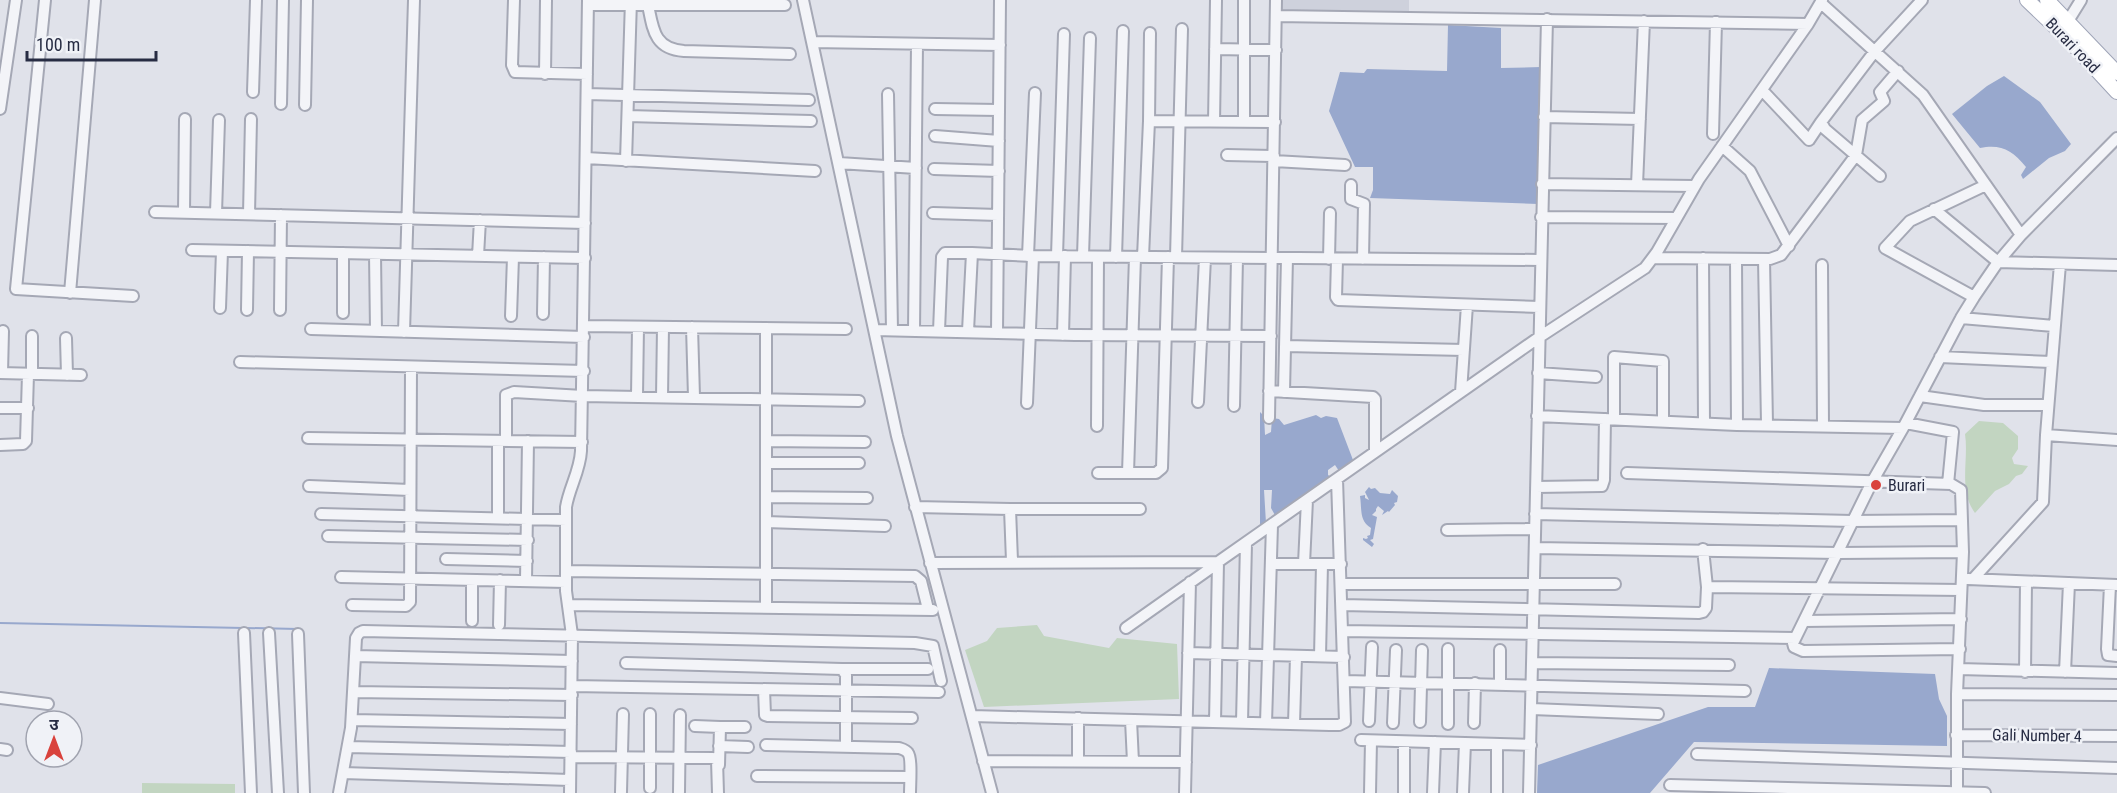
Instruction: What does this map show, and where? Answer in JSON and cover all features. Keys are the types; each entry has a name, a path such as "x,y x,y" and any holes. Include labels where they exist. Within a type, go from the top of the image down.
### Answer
{"main road":[{"name":"Burari road","path":"2027,0 2069,40 2117,92"},
{"name":"Burari road","path":"2047,0 2117,73"}],"street":[{"path":"0,109 16,0"},
{"path":"45,0 16,289 133,296"},
{"path":"70,293 95,0"},
{"path":"253,92 256,0"},
{"path":"281,104 283,0"},
{"path":"305,105 307,0"},
{"path":"404,332 414,0"},
{"path":"514,0 513,69 520,73 587,74"},
{"path":"544,74 546,0"},
{"path":"803,0 897,436 930,563 934,610"},
{"path":"997,333 1000,0"},
{"path":"1214,122 1216,0"},
{"path":"1244,0 1244,122"},
{"path":"1269,418 1276,0"},
{"path":"1762,90 1809,140 1875,51 1922,0"},
{"path":"2068,21 2081,0"},
{"path":"1126,628 1538,339 1639,273 1654,258 1694,186 1822,1 1923,94 2021,235"},
{"path":"570,793 572,634 566,576 566,520 568,496 580,461 582,442 588,2 648,5 785,5"},
{"path":"626,161 631,3"},
{"path":"648,5 655,35 663,45 669,48 684,51 790,54"},
{"path":"1276,16 1808,24"},
{"path":"1529,793 1547,20"},
{"path":"1637,185 1644,21"},
{"path":"1713,134 1716,22"},
{"path":"1098,473 1156,473 1162,468 1165,335 1180,121 1182,29"},
{"path":"1116,257 1123,31"},
{"path":"1128,473 1134,335 1149,121 1150,33"},
{"path":"1064,34 1061,256 1064,335"},
{"path":"1083,256 1090,38"},
{"path":"812,42 1000,45"},
{"path":"914,331 917,44"},
{"path":"1215,49 1276,50"},
{"path":"1654,258 1776,258 1789,246 1856,155 1862,120 1884,101 1880,92 1898,71"},
{"path":"1027,402 1035,93"},
{"path":"587,94 809,100"},
{"path":"888,94 892,330"},
{"path":"935,109 998,110"},
{"path":"628,116 811,121"},
{"path":"1544,117 1640,119"},
{"path":"184,212 185,119"},
{"path":"216,213 219,120"},
{"path":"249,214 251,120"},
{"path":"1149,121 1275,123"},
{"path":"1821,122 1825,129 1880,176"},
{"path":"935,136 999,141"},
{"path":"1960,650 1803,651 1794,647 1795,638 1821,589 1852,520 1974,297 1998,262 2021,235 2117,138"},
{"path":"1722,146 1750,171 1789,246"},
{"path":"1227,155 1345,165"},
{"path":"586,158 815,171"},
{"path":"839,163 916,168"},
{"path":"934,169 999,171"},
{"path":"1542,183 1694,186"},
{"path":"1351,185 1351,199 1364,204 1364,259"},
{"path":"1974,297 1885,248 1910,221 1986,185"},
{"path":"1934,209 1998,262 2117,266"},
{"path":"155,212 585,223"},
{"path":"933,213 998,215"},
{"path":"1330,213 1338,300 1539,307"},
{"path":"280,310 281,215"},
{"path":"1541,217 1676,218"},
{"path":"478,256 480,220"},
{"path":"192,250 585,258"},
{"path":"220,308 222,251"},
{"path":"247,310 248,251"},
{"path":"343,253 343,313"},
{"path":"939,331 942,257 945,253 1031,256 1540,260"},
{"path":"968,331 972,253"},
{"path":"375,254 376,331"},
{"path":"512,316 513,256"},
{"path":"1097,426 1098,256"},
{"path":"543,314 544,257"},
{"path":"1198,402 1205,258"},
{"path":"1234,406 1237,258"},
{"path":"1284,392 1287,258"},
{"path":"1703,258 1704,423"},
{"path":"1736,259 1737,425"},
{"path":"1764,259 1767,424"},
{"path":"1965,583 2043,502 2051,362 2060,264"},
{"path":"1822,265 1822,426"},
{"path":"1461,393 1467,305"},
{"path":"1961,318 2054,326"},
{"path":"311,329 404,332 584,331 638,327 846,329"},
{"path":"637,396 638,327"},
{"path":"662,397 663,327"},
{"path":"693,327 694,397"},
{"path":"766,328 766,607"},
{"path":"875,330 1064,335 1271,336"},
{"path":"3,331 1,373 81,375"},
{"path":"0,445 23,444 26,441 32,336"},
{"path":"66,338 67,375"},
{"path":"1286,346 1464,350"},
{"path":"1536,487 1602,486 1614,357 1663,361 1663,421"},
{"path":"1940,357 2051,362"},
{"path":"240,362 584,371"},
{"path":"352,605 408,605 411,578 411,367"},
{"path":"1538,373 1596,377"},
{"path":"1269,391 1373,397 1375,399 1376,452"},
{"path":"498,518 506,395 510,393 859,401"},
{"path":"1920,396 1984,405 2048,405"},
{"path":"0,408 28,408"},
{"path":"1537,416 1737,425 1905,425 1953,432 1948,484"},
{"path":"2046,435 2117,440"},
{"path":"308,438 582,442"},
{"path":"526,581 529,519 528,441"},
{"path":"766,441 865,442"},
{"path":"766,463 859,463"},
{"path":"1627,473 1957,486 1960,490 1965,583 1960,619 1957,694 1957,793"},
{"path":"972,716 1339,725 1345,722 1337,479"},
{"path":"309,486 410,490"},
{"path":"766,497 867,498"},
{"path":"1304,564 1307,500"},
{"path":"915,507 1140,509"},
{"path":"1010,509 1012,561"},
{"path":"321,514 566,520"},
{"path":"1535,514 1962,520"},
{"path":"766,522 885,526"},
{"path":"1266,723 1272,525"},
{"path":"1447,530 1535,529"},
{"path":"328,536 528,540"},
{"path":"1242,723 1246,543"},
{"path":"1535,548 1838,553 1963,552"},
{"path":"1342,605 1699,614 1706,609 1707,587 1702,549"},
{"path":"446,559 527,561"},
{"path":"930,563 1218,562"},
{"path":"1215,722 1218,562"},
{"path":"1271,564 1341,564"},
{"path":"1320,656 1322,564"},
{"path":"341,577 526,581 566,576 766,573 915,576 921,581 934,610 972,716 992,793"},
{"path":"472,580 472,621"},
{"path":"499,625 500,580"},
{"path":"1185,793 1190,582"},
{"path":"2025,672 2026,582"},
{"path":"1707,587 1821,589 2026,582 2113,585 2107,649 2108,655 2117,656"},
{"path":"2065,672 2069,583"},
{"path":"1341,584 1615,584"},
{"path":"568,605 934,610"},
{"path":"1804,621 1960,619"},
{"path":"339,793 352,720 357,635 368,631 929,644 934,650 941,681"},
{"path":"1343,631 1795,638"},
{"path":"244,633 251,793"},
{"path":"269,633 278,793"},
{"path":"298,634 304,793"},
{"path":"1369,722 1372,647"},
{"path":"1448,649 1448,724"},
{"path":"1393,723 1396,650"},
{"path":"1420,722 1422,650"},
{"path":"1500,650 1500,684"},
{"path":"1188,653 1344,657"},
{"path":"355,656 572,661"},
{"path":"1294,724 1296,656"},
{"path":"626,663 928,669"},
{"path":"1533,663 1729,665"},
{"path":"842,669 846,675 846,747"},
{"path":"1959,669 2117,673"},
{"path":"1345,681 1745,691"},
{"path":"1474,723 1475,683"},
{"path":"354,692 764,689 939,692"},
{"path":"764,689 764,711 768,716 912,718"},
{"path":"1957,694 2117,695"},
{"path":"0,698 48,704"},
{"path":"1532,709 1658,714"},
{"path":"621,792 623,714"},
{"path":"650,714 652,758 650,788"},
{"path":"679,792 680,715"},
{"path":"1078,718 1078,761"},
{"path":"352,720 571,724"},
{"path":"1131,720 1132,762"},
{"path":"695,726 745,727"},
{"path":"718,793 720,727"},
{"name":"Gali Number 4","path":"1956,735 2117,736"},
{"path":"1370,793 1366,741 1531,745"},
{"path":"1404,742 1404,793"},
{"path":"1433,793 1435,742"},
{"path":"1463,793 1465,743"},
{"path":"1497,744 1497,793"},
{"path":"766,745 899,748 905,750 910,759 910,793"},
{"path":"719,746 748,747"},
{"path":"348,747 571,754 622,758 713,758 719,765"},
{"path":"1697,754 2117,768"},
{"path":"983,761 1185,762"},
{"path":"343,773 570,780"},
{"path":"757,776 910,777"},
{"path":"1670,785 1985,793"}],"shaded area":[{"path":"1281,0 1409,0 1409,15 1281,10"}],"green space":[{"path":"1979,421 2003,423 2018,436 2018,449 2012,458 2014,464 2028,466 2009,484 1995,491 1975,513 1965,485 1965,434"},
{"path":"1037,625 1044,636 1109,648 1117,638 1177,644 1179,699 984,707 965,650 987,641 997,628"},
{"path":"142,783 235,784 235,793 142,793"}],"water":[{"path":"1448,25 1501,28 1501,68 1541,67 1538,204 1370,198 1373,190 1373,167 1355,167 1329,111 1340,72 1364,73 1367,69 1447,71"},
{"path":"2004,76 2040,102 2071,144 2065,151 2049,158 2023,179 2021,175 2026,167 2016,156 2000,148 1980,148 1952,114 1987,86"},
{"path":"1260,412 1264,416 1265,435 1271,432 1272,418 1279,419 1284,425 1316,415 1321,418 1326,416 1337,418 1353,460 1339,471 1335,465 1328,470 1328,475 1331,477 1276,517 1271,508 1272,490 1264,490 1266,523 1260,529"},
{"path":"1369,487 1375,488 1380,493 1390,494 1392,490 1398,496 1397,502 1389,512 1382,515 1384,511 1378,506 1372,515 1377,517 1373,539 1370,540 1374,544 1372,547 1363,540 1370,535 1371,528 1364,522 1360,496 1365,495 1365,498 1369,500 1365,492"},
{"path":"1769,668 1935,674 1939,699 1947,716 1947,746 1694,742 1650,793 1537,793 1538,765 1708,707 1755,707"}],"waterway":[{"path":"0,623 298,629"}],"place":[{"name":"Burari","path":"1876,485"}]}
